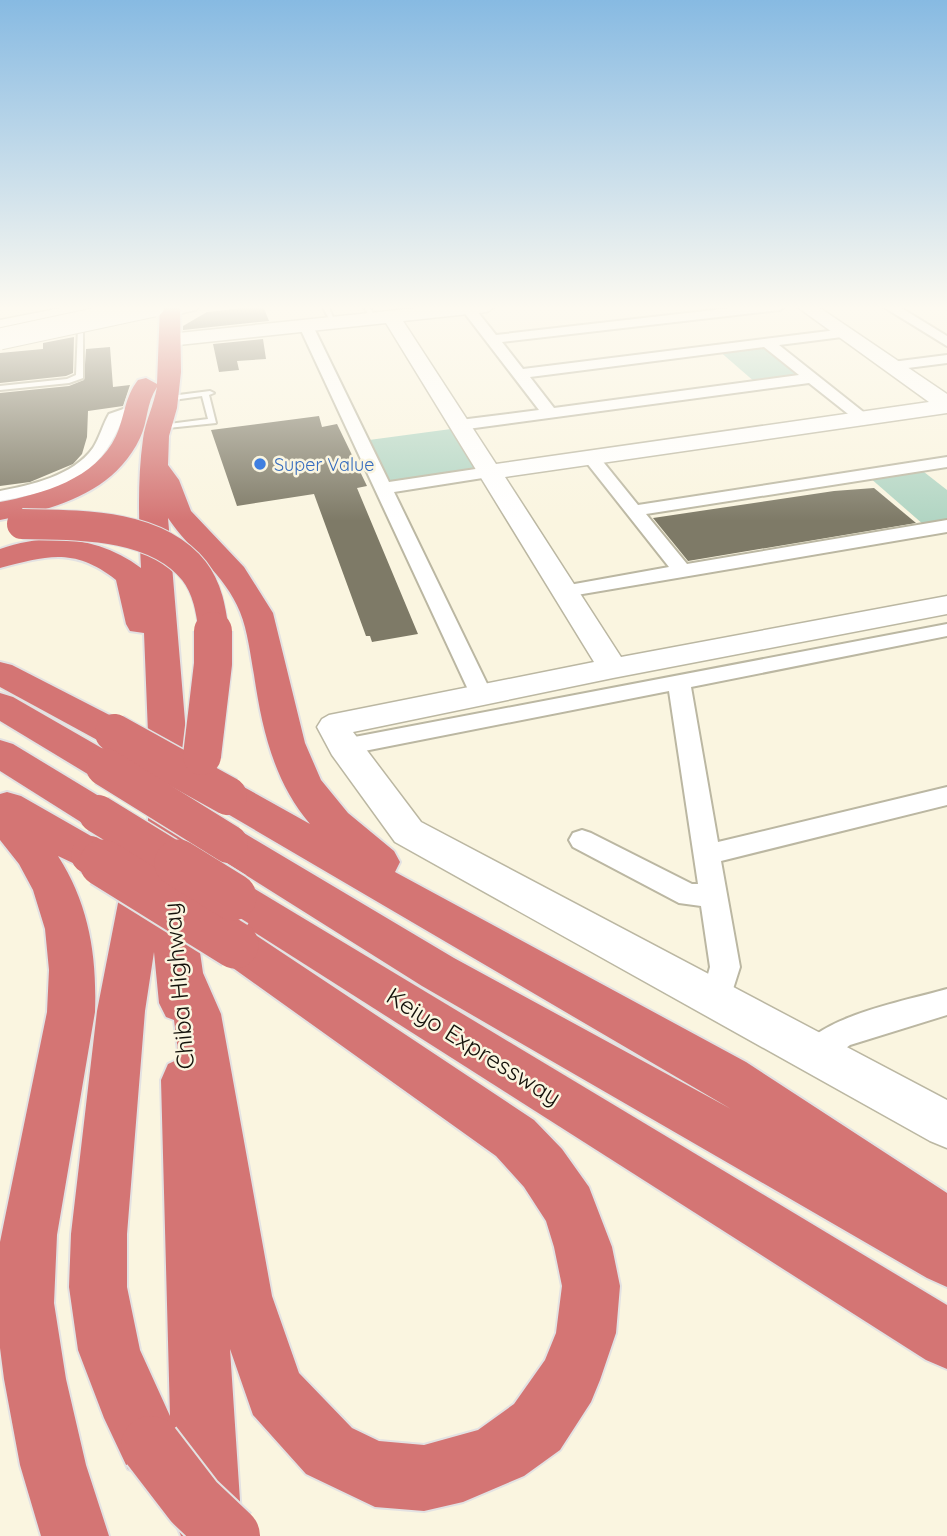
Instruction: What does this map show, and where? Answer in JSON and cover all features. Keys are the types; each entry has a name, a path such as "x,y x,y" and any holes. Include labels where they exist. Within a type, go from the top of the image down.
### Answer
{"highway":[{"name":"Chiba Highway","path":"155,378 157,444 153,524 185,745 169,883 182,978 208,1536"},
{"path":"7,520 100,474 121,451 138,394 153,382"},
{"path":"157,444 174,508 243,587 256,611 282,736 292,766 308,795 333,824 369,855 465,922 500,953"},
{"path":"7,520 84,525 132,533 151,540 187,563 199,578 213,615 214,635 121,1012 99,1234 98,1287 109,1350 126,1396 151,1446 194,1502 230,1536"},
{"path":"0,559 27,550 71,547 93,552 131,576 185,745"},
{"path":"0,673 109,750 228,796 500,953 728,1078 947,1226"},
{"name":"Keiyo Expressway","path":"0,705 109,750 229,844 438,972 947,1258"},
{"name":"Keiyo Expressway","path":"0,753 98,814 234,921 947,1339"},
{"path":"0,801 90,855 234,921 515,1138 543,1168 569,1207 583,1247 591,1286 586,1333 569,1380 537,1427 501,1453 463,1469 424,1478 375,1474 329,1451 275,1393 242,1296 197,1014 182,978"},
{"path":"0,812 36,855 71,936 74,975 71,1012 29,1235 24,1303 35,1379 53,1465 75,1536"}],"street":[{"path":"331,378 482,696"},
{"path":"429,378 612,668"},
{"path":"523,378 550,412"},
{"path":"460,425 811,378 863,418"},
{"path":"908,378 947,405"},
{"path":"384,488 947,405"},
{"path":"0,496 41,486 80,469 101,448 115,417 135,410"},
{"path":"590,457 682,570"},
{"path":"634,512 923,466 943,470"},
{"path":"565,591 947,526"},
{"path":"947,606 612,668 341,723 334,727 344,747 408,832 947,1125"},
{"path":"344,747 947,630"},
{"path":"679,681 725,967 716,999"},
{"path":"706,855 947,796"},
{"path":"582,840 689,895 713,895"},
{"path":"815,1053 840,1034 947,1002"}],"lane":[{"path":"0,388 69,381 76,378"},
{"path":"153,382 208,394 211,421 157,444"}],"green space":[{"path":"750,378 783,378 756,383"},
{"path":"451,429 476,468 472,472 398,483 388,479 369,440"},
{"path":"917,470 924,472 947,490 947,521 924,525 869,477"}],"building":[{"path":"0,378 50,378 0,383"},
{"path":"84,378 112,378 113,387 130,385 123,406 88,411 87,437 82,454 73,464 30,482 0,486 0,393 69,386"},
{"path":"319,416 322,427 337,424 367,486 357,488 418,634 372,642 370,636 366,636 314,494 237,506 211,430"},
{"path":"874,488 916,523 688,561 653,518 834,491"}],"place":[{"name":"Super Value","path":"260,464"}]}
